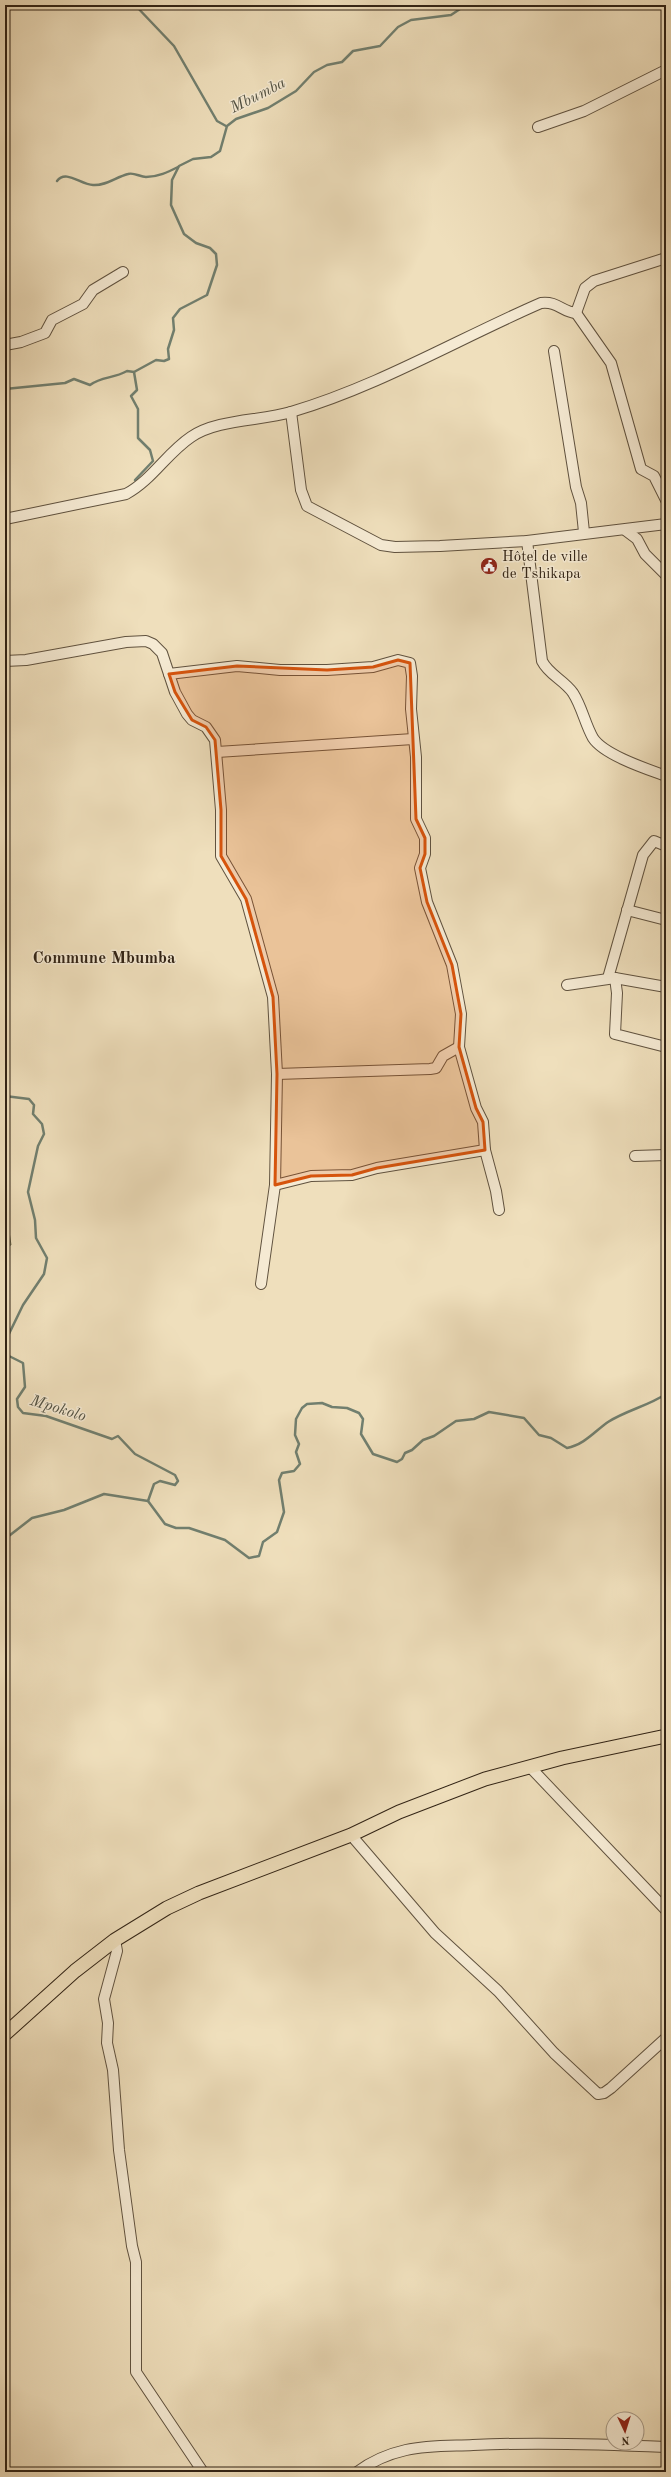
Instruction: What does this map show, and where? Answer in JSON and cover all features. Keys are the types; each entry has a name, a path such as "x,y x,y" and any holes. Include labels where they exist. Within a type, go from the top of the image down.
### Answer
{"main road":[{"path":"5,2034 75,1971 115,1940 167,1908 199,1894 351,1835 399,1812 485,1779 562,1758 666,1736"}],"street":[{"path":"538,127 584,111 666,70"},
{"path":"576,313 585,288 594,281 666,258"},
{"path":"5,345 21,342 45,333 52,320 83,304 93,290 123,272"},
{"path":"5,519 126,494 140,486 191,437 207,429 291,412 392,373 541,303 552,302 570,313 576,313"},
{"path":"576,313 611,363 640,469 654,476 666,500"},
{"path":"554,351 576,487 581,504 584,532"},
{"path":"291,412 303,501 311,510 371,541 395,547 527,540 584,532 625,530 666,524"},
{"path":"625,530 637,538 645,554 666,574"},
{"path":"527,540 542,661 546,670 566,685 573,694 586,718 594,738 599,744 633,764 666,776"},
{"path":"5,661 26,660 126,642 146,641 153,644 162,653 169,674 187,714 192,720 206,727 215,740 218,752 221,810 221,856 246,899 273,997 277,1074 275,1185 261,1284"},
{"path":"169,674 237,666 280,670 327,670 373,667 403,661 410,663 412,676 411,710 416,757 416,818 425,838 425,854 420,868 428,902 452,965 461,1014 459,1046 476,1108 483,1122 485,1150 496,1191 499,1210"},
{"path":"218,752 413,739"},
{"path":"666,846 654,841 644,855 627,910 612,978 617,994 615,1034 666,1047"},
{"path":"627,910 666,920"},
{"path":"567,985 612,978 666,987"},
{"path":"277,1074 434,1069 443,1056 459,1046"},
{"path":"275,1185 311,1176 352,1175 377,1168 421,1162 485,1150"},
{"path":"635,1156 666,1155"},
{"path":"530,1766 666,1910"},
{"path":"351,1835 435,1933 498,1991 554,2053 598,2094 604,2093 611,2088 666,2038"},
{"path":"115,1940 117,1951 104,1999 108,2023 107,2043 113,2070 119,2150 131,2239 136,2262 136,2372 203,2472"},
{"path":"357,2472 370,2462 387,2455 408,2450 432,2447 516,2443 666,2447"}],"highlighted area":[{"path":"398,660 410,663 416,819 425,838 425,854 420,868 427,902 452,965 461,1014 459,1047 476,1108 483,1122 485,1150 377,1168 352,1175 311,1176 275,1185 277,1074 273,997 246,899 221,856 221,810 215,740 206,727 192,720 175,692 169,674 237,666 327,670 373,667"}],"green space":[{"path":"5,1204 11,1245 5,1246"}],"waterway":[{"path":"135,5 174,46 217,121 226,126"},
{"name":"Mbumba","path":"5,389 65,383 74,379 90,385 99,380 122,374 127,371 134,372 156,360 164,361 169,359 168,349 174,330 173,318 180,309 207,295 217,265 216,254 210,248 196,243 184,234 171,205 172,180 179,166 193,159 211,157 220,151 227,126 236,119 268,108 296,91 314,72 327,65 342,62 353,51 380,46 398,27 411,20 451,15 466,5"},
{"path":"57,181 61,178 69,177 88,184 98,185 107,183 128,174 150,177 163,174 178,167"},
{"path":"134,372 137,390 131,396 138,409 138,438 150,450 153,461 135,480"},
{"name":"Mpokolo","path":"5,1096 29,1099 34,1105 33,1114 42,1124 44,1134 38,1146 28,1192 35,1220 36,1238 47,1258 44,1274 23,1305 6,1340 6,1350 9,1356 23,1363 25,1387 17,1399 18,1407 23,1413 46,1416 112,1439 118,1436 135,1454 175,1475 178,1481 175,1485 160,1481 154,1484 148,1501"},
{"path":"5,1539 32,1518 64,1510 104,1494 148,1501 165,1524 176,1528 189,1528 225,1540 249,1558 259,1556 263,1542 277,1532 284,1512 279,1480 282,1473 294,1471 300,1464 296,1452 299,1444 295,1435 296,1419 302,1408 307,1404 322,1403 332,1407 347,1408 359,1413 363,1419 361,1434 373,1454 397,1462 402,1459 405,1453 412,1450 423,1440 434,1436 456,1421 474,1419 489,1412 524,1418 539,1435 551,1438 567,1448 584,1441 615,1418 652,1402 666,1394"}],"place":[{"name":"Hôtel de ville de Tshikapa","path":"489,566"}],"district":[{"name":"Commune Mbumba","path":"104,958"}]}
